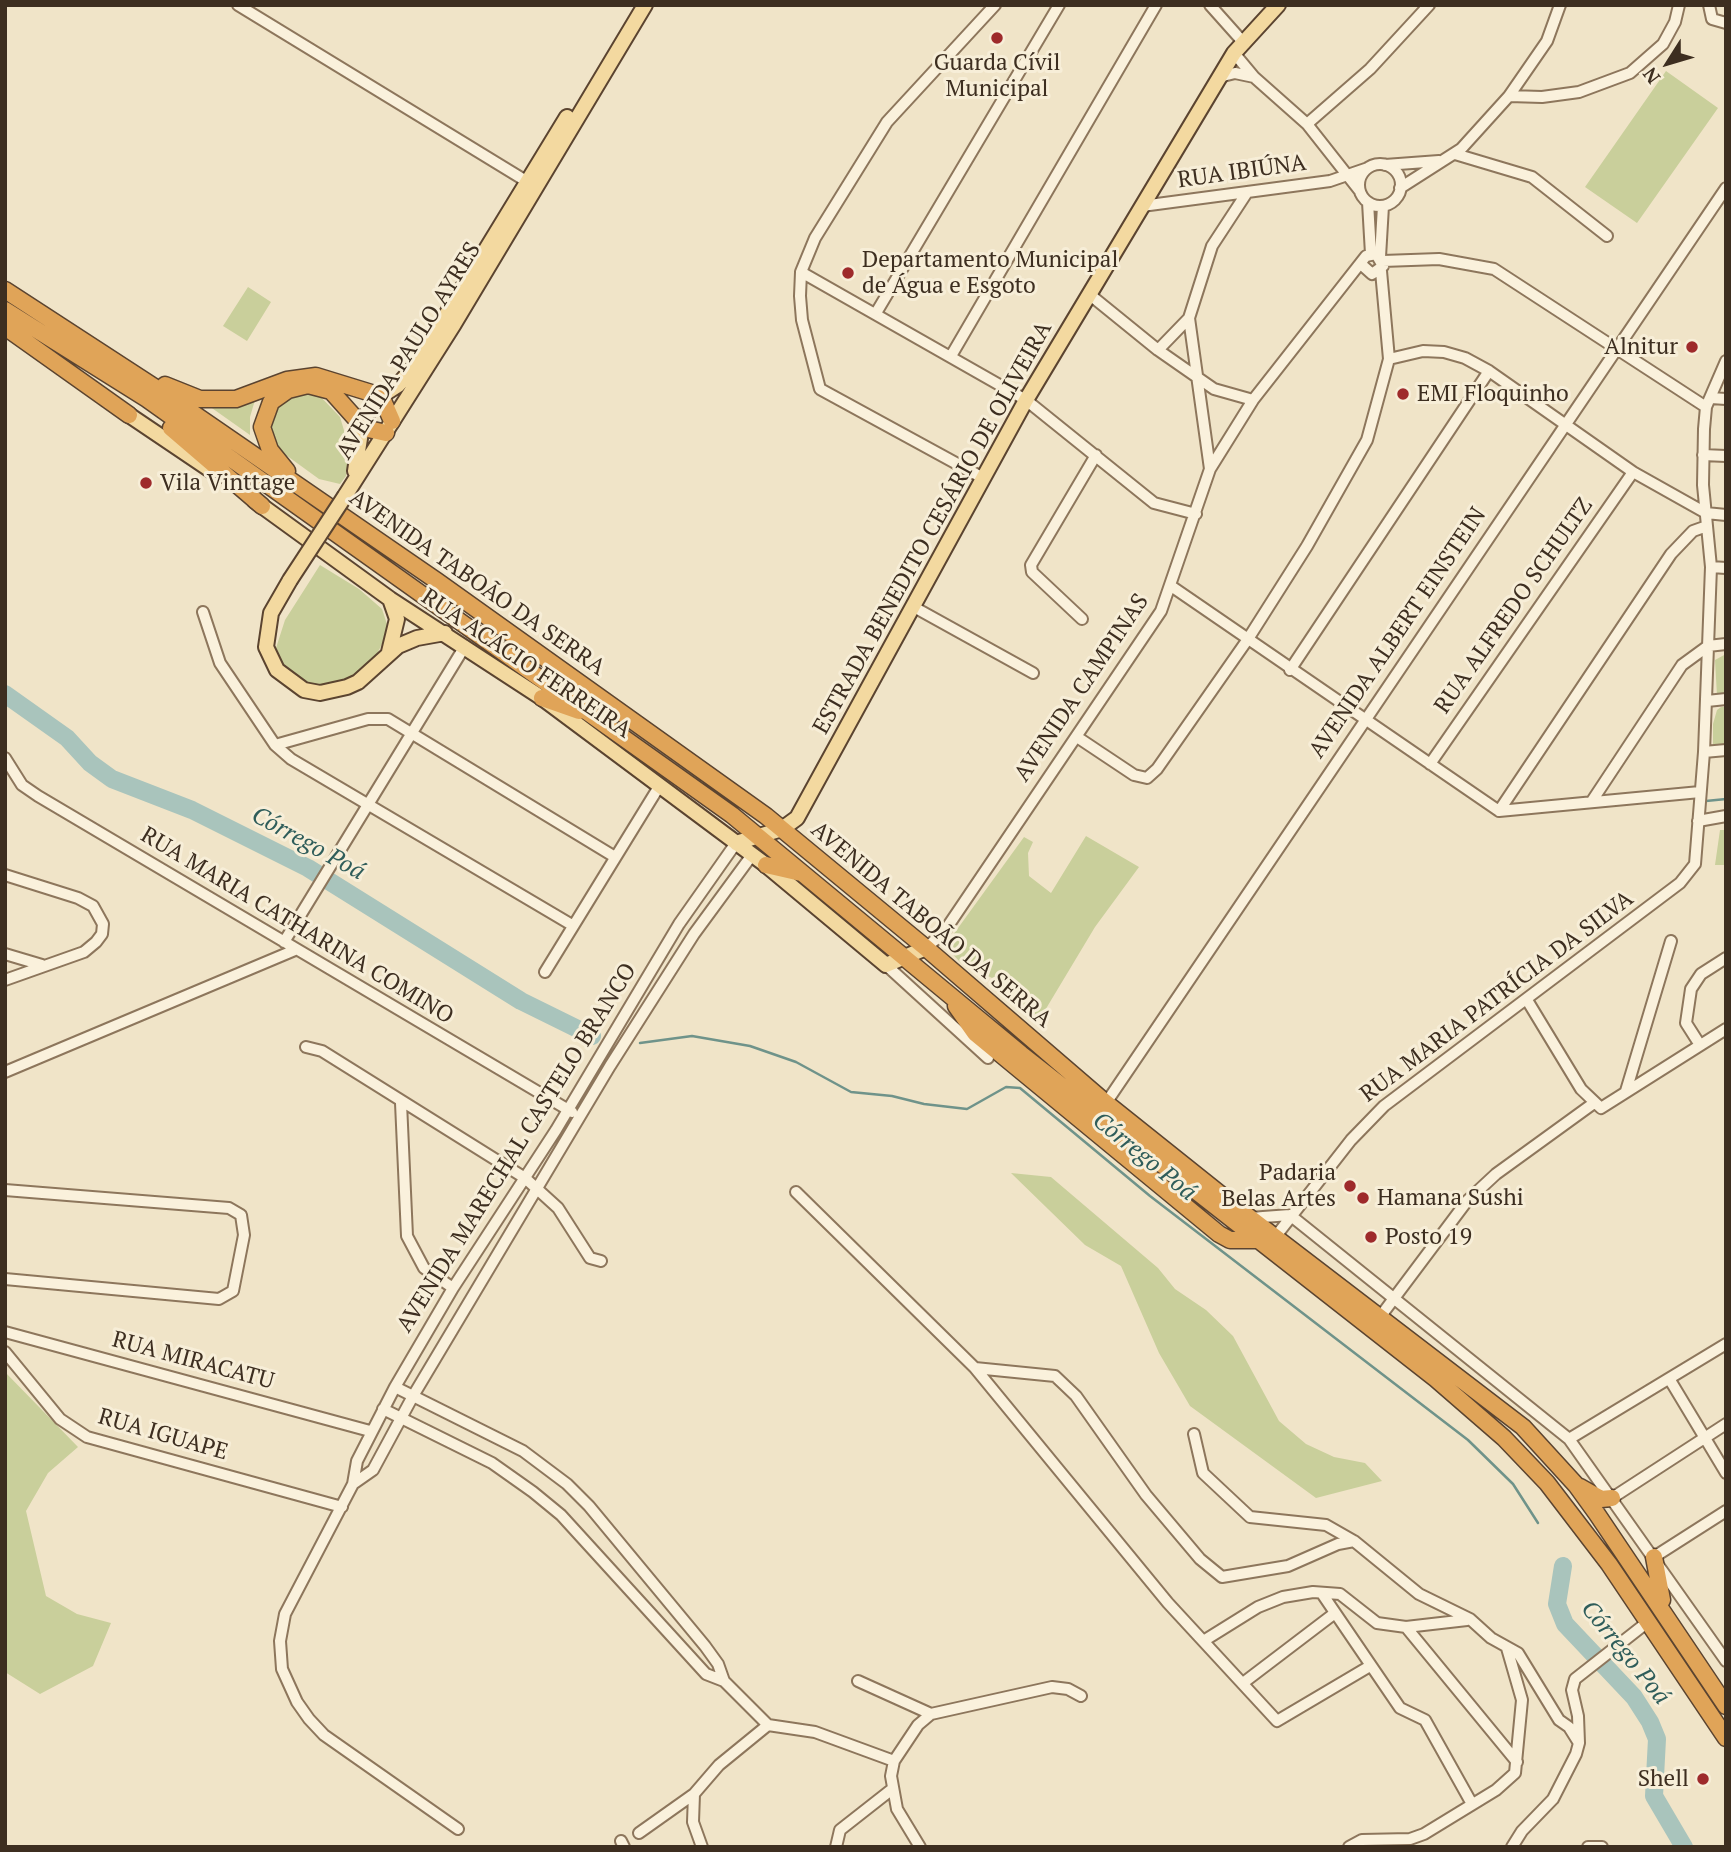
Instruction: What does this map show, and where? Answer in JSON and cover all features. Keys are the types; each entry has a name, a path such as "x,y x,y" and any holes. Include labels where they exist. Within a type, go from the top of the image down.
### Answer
{"highway":[{"name":"AVENIDA TABOÃO DA SERRA","path":"5,290 305,491 641,726 789,825 797,841 1106,1103 1276,1236 1504,1438 1547,1483 1649,1622 1726,1738"},
{"name":"AVENIDA TABOÃO DA SERRA","path":"5,310 147,399 622,734 808,875 1052,1080 1259,1241 1523,1427 1576,1485 1665,1612 1726,1706"},
{"path":"5,327 130,415"},
{"path":"124,368 200,399 236,399 303,376 327,378 381,396 389,427 370,432 360,425 339,396 321,386 298,386 279,394 271,402 263,419 264,439 279,462 305,491"},
{"path":"147,399 173,429 262,506"},
{"path":"542,698 583,713 622,734"},
{"path":"766,865 808,875"},
{"path":"1259,1241 1276,1236"},
{"path":"1576,1485 1601,1499 1612,1498"},
{"path":"1654,1557 1665,1612"}],"main road":[{"name":"AVENIDA PAULO AYRES","path":"574,114 633,5"},
{"name":"AVENIDA PAULO AYRES","path":"348,491 359,457 360,425 381,396 398,385 415,366 645,5"},
{"name":"ESTRADA BENEDITO CESÁRIO DE OLIVEIRA","path":"789,825 1026,400 1089,294 1219,77 1239,47 1278,5"},
{"name":"AVENIDA PAULO AYRES","path":"348,491 389,427 531,184"},
{"name":"RUA ACÁCIO FERREIRA","path":"130,415 390,599 542,698 766,865 886,965"},
{"path":"348,491 271,613 266,638 272,663 289,682 312,692 336,690 358,682 389,652 417,638 445,633"},
{"path":"389,652 397,619 390,599"},
{"path":"396,630 417,616"},
{"path":"736,843 789,825"},
{"path":"886,965 926,948"}],"street":[{"path":"238,5 531,184"},
{"path":"983,478 820,389 802,320 801,272 815,239 887,122 995,5"},
{"path":"876,313 1059,5"},
{"path":"951,356 1156,5"},
{"path":"1077,737 1134,775 1147,778 1157,769 1248,639 1360,456 1377,412 1389,359 1379,260 1368,202 1307,124 1254,77 1239,47 1210,5"},
{"path":"1307,124 1370,69 1429,5"},
{"path":"1400,188 1455,154 1509,96 1547,41 1560,5"},
{"path":"1509,96 1542,97 1579,92 1630,73 1662,44 1675,22 1679,5"},
{"path":"1709,5 1712,19 1726,23"},
{"path":"1219,77 1235,73 1254,77"},
{"path":"1455,154 1532,177 1607,236"},
{"path":"1359,190 1362,174 1368,168 1441,161"},
{"path":"1383,206 1397,196 1400,188 1397,174 1385,165"},
{"name":"RUA IBIÚNA","path":"1142,206 1246,194 1347,178 1368,168"},
{"name":"AVENIDA ALBERT EINSTEIN","path":"1106,1103 1365,717 1726,188"},
{"path":"1210,469 1189,318 1212,246 1246,194"},
{"path":"1368,202 1383,206"},
{"path":"1362,264 1367,273 1379,260 1383,206"},
{"path":"1379,260 1439,259 1494,269 1709,402 1726,399"},
{"name":"AVENIDA CAMPINAS","path":"926,948 944,932 1161,611 1210,469 1253,400 1362,264 1379,260"},
{"path":"801,272 1026,400 1154,503 1196,514"},
{"path":"1089,294 1197,378 1225,394 1253,400"},
{"path":"1158,350 1189,318"},
{"path":"1389,359 1423,351 1444,352 1489,371 1633,472 1706,513 1726,514"},
{"name":"RUA MARIA PATRÍCIA DA SILVA","path":"1276,1236 1356,1133 1384,1106 1527,1000 1688,875 1698,856 1711,567 1703,455 1709,402 1726,361"},
{"path":"1290,670 1489,371"},
{"path":"1082,619 1032,572 1032,560 1096,455"},
{"path":"1703,455 1726,456"},
{"name":"RUA ALFREDO SCHULTZ","path":"1430,764 1633,472"},
{"path":"1499,811 1671,554 1693,531 1707,526"},
{"path":"1711,567 1726,568"},
{"path":"1171,586 1499,811 1700,792"},
{"path":"912,606 1033,673"},
{"path":"203,612 220,663 275,745 291,759 572,925"},
{"path":"1592,801 1682,666 1708,646 1726,644"},
{"path":"284,942 465,646"},
{"path":"1707,701 1726,699"},
{"path":"275,745 368,719 388,719 615,857"},
{"path":"1704,752 1726,750"},
{"name":"RUA MARIA CATHARINA COMINO","path":"5,758 22,785 37,796 580,1117"},
{"path":"545,972 660,785"},
{"path":"1698,821 1726,816"},
{"name":"AVENIDA MARECHAL CASTELO BRANCO","path":"354,1484 353,1471 370,1431 453,1288 526,1178 679,924 736,843"},
{"name":"AVENIDA MARECHAL CASTELO BRANCO","path":"458,1829 324,1735 297,1702 282,1669 280,1641 285,1614 354,1484 373,1470 413,1396 610,1066 694,934 752,855"},
{"path":"5,875 78,898 93,906 103,923 102,934 96,942 71,957 5,980"},
{"path":"679,924 694,934"},
{"path":"1626,1091 1671,941"},
{"path":"5,1072 295,950"},
{"path":"5,954 42,965"},
{"path":"1700,1045 1686,1023 1691,989 1700,974 1726,958"},
{"name":"RUA ACÁCIO FERREIRA","path":"886,965 988,1058"},
{"path":"639,993 652,1000"},
{"path":"1527,1000 1581,1089 1601,1108 1726,1029"},
{"path":"306,1047 322,1051 401,1103 526,1178 568,1220 583,1250 594,1261 601,1261"},
{"path":"600,1058 610,1066"},
{"path":"401,1103 407,1236 424,1268 453,1288"},
{"path":"1376,1322 1467,1201 1496,1174 1594,1103"},
{"path":"5,1190 229,1208 241,1215 244,1234 233,1291 219,1299 5,1279"},
{"path":"796,1192 975,1368 1168,1602 1277,1721 1370,1666"},
{"path":"1250,1218 1290,1216 1569,1438 1726,1661"},
{"name":"RUA MIRACATU","path":"5,1332 370,1431"},
{"path":"1569,1438 1670,1380 1726,1344"},
{"name":"RUA IGUAPE","path":"5,1352 60,1419 87,1437 342,1507"},
{"path":"975,1368 1055,1376 1076,1396 1146,1495 1200,1559 1222,1577 1288,1566 1338,1544 1354,1541"},
{"path":"1670,1380 1726,1473"},
{"path":"395,1387 523,1451 567,1484 589,1506 705,1646 718,1664 724,1681"},
{"path":"383,1409 492,1463 533,1492 561,1515 706,1674 724,1681 768,1725 815,1732 894,1761"},
{"path":"1612,1498 1726,1424"},
{"path":"1195,1434 1203,1473 1250,1517 1326,1525 1354,1541 1419,1594 1469,1619 1523,1659 1559,1720 1569,1727 1579,1743"},
{"path":"1654,1557 1726,1511"},
{"path":"1205,1640 1273,1601 1313,1592 1323,1595 1340,1594 1377,1623 1406,1627 1469,1619"},
{"path":"1323,1595 1400,1708 1425,1720 1472,1804"},
{"path":"1243,1683 1335,1613"},
{"path":"1512,1847 1522,1831 1553,1799 1579,1743 1578,1716 1572,1684 1612,1648 1649,1622"},
{"path":"1406,1627 1517,1762"},
{"path":"1349,1847 1362,1840 1416,1838 1510,1779 1517,1762 1522,1700 1507,1648"},
{"path":"858,1681 931,1714"},
{"path":"920,1847 897,1809 891,1790 894,1761 907,1738 931,1714 1052,1687 1068,1689 1081,1696"},
{"path":"639,1833 694,1794 719,1765 768,1725"},
{"path":"836,1847 841,1830 891,1790"},
{"path":"694,1794 693,1822 702,1847"},
{"path":"1588,1847 1602,1847"}],"green space":[{"path":"1666,71 1718,108 1637,223 1585,187"},
{"path":"248,287 271,302 247,341 223,326"},
{"path":"293,391 319,395 340,417 349,447 346,476 340,484 319,479 279,450 272,437 271,416 278,403"},
{"path":"255,400 250,417 250,435 209,406"},
{"path":"320,565 359,589 382,609 387,624 384,640 375,658 352,676 324,687 303,685 287,675 276,648 285,620"},
{"path":"1726,654 1726,695 1717,696 1715,660"},
{"path":"1726,707 1726,746 1713,747 1713,724 1717,710"},
{"path":"1720,830 1726,830 1726,865 1715,865"},
{"path":"1086,836 1139,867 1095,927 1038,1022 994,979 960,962 945,946 1024,837 1033,842 1028,853 1029,876 1051,893"},
{"path":"1011,1173 1051,1177 1158,1268 1175,1289 1206,1310 1233,1336 1279,1421 1306,1444 1334,1457 1365,1463 1382,1481 1316,1498 1190,1406 1159,1353 1121,1266 1085,1245"},
{"path":"5,1372 78,1447 48,1473 26,1511 46,1596 77,1614 111,1623 93,1666 40,1694 5,1672"}],"waterway":[{"name":"Córrego Poá","path":"5,694 67,738 90,763 112,779 192,810 308,868 521,1001 592,1036"},
{"path":"1706,801 1726,799"},
{"name":"Córrego Poá","path":"640,1043 692,1036 750,1046 796,1062 851,1092 892,1096 924,1104 967,1109 1006,1087 1020,1088 1150,1196 1468,1440 1513,1484 1538,1523"},
{"name":"Córrego Poá","path":"1563,1566 1557,1604 1565,1624 1634,1697 1650,1722 1657,1739 1654,1796 1684,1847"}],"place":[{"name":"Guarda Cívil Municipal","path":"997,38"},
{"name":"Departamento Municipal de Água e Esgoto","path":"848,273"},
{"name":"Alnitur","path":"1692,347"},
{"name":"EMI Floquinho","path":"1403,394"},
{"name":"Vila Vinttage","path":"146,483"},
{"name":"Padaria Belas Artes","path":"1350,1186"},
{"name":"Hamana Sushi","path":"1363,1198"},
{"name":"Posto 19","path":"1371,1237"},
{"name":"Shell","path":"1703,1779"}]}
